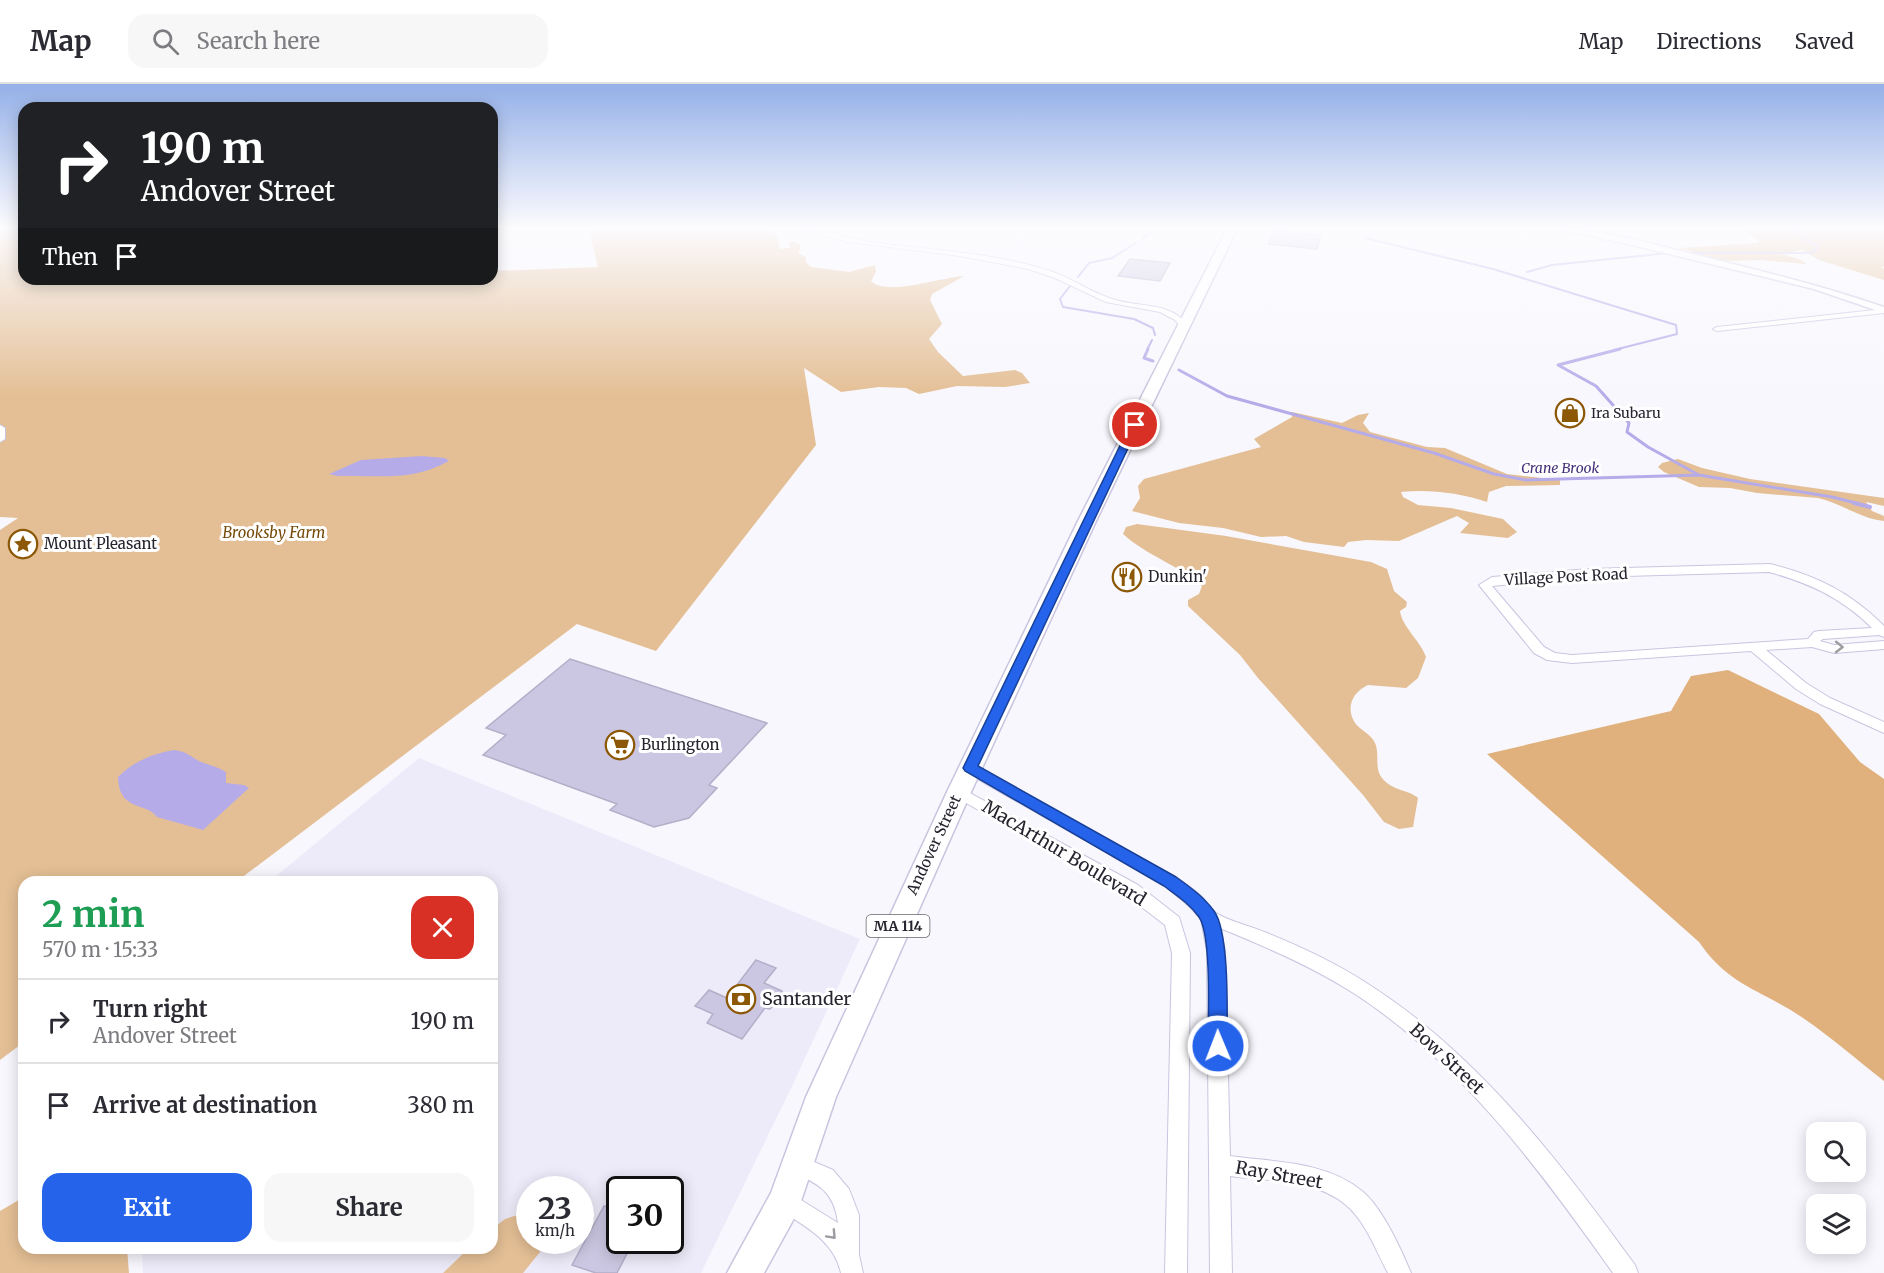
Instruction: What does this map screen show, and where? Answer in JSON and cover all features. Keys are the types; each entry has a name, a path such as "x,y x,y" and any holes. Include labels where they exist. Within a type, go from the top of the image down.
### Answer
{"highway":[{"name":"Andover Street","path":"745,1273 785,1201 821,1096 970,768 1204,284"}],"main road":[{"path":"1808,284 1843,294 1884,310"}],"street":[{"path":"1075,284 1111,302 1170,313 1184,325"},
{"path":"1087,284 1124,301 1191,311"},
{"path":"1717,329 1884,310"},
{"path":"0,428 0,439"},
{"name":"Village Post Road","path":"1883,632 1859,608 1834,591 1792,574 1761,567 1589,573 1492,581 1485,585 1539,650 1552,657 1581,658 1812,643 1834,648 1884,645"},
{"name":"Village Post Road","path":"1812,643 1819,635 1883,632"},
{"path":"1754,647 1801,686 1884,728"},
{"name":"MacArthur Boulevard","path":"970,768 1170,881 1195,901 1209,916"},
{"name":"MacArthur Boulevard","path":"959,792 1132,890 1173,922 1181,953 1176,1273"},
{"path":"1209,916 1216,951 1221,1273"},
{"name":"Bow Street","path":"1209,916 1294,951 1355,985 1412,1026 1461,1070 1509,1119 1573,1198 1627,1273"},
{"path":"798,1165 827,1178 843,1200 851,1227 850,1264"},
{"name":"Ray Street","path":"1220,1165 1317,1179 1338,1187 1355,1199 1400,1273"},
{"path":"785,1201 831,1231 850,1264"}],"shaded area":[{"path":"422,456 445,458 449,461 435,468 408,475 338,476 329,474 361,460"},
{"path":"1728,670 1819,714 1860,762 1884,779 1884,1081 1803,1018 1722,969 1699,942 1487,754 1671,711 1691,676"},
{"path":"174,750 184,752 226,772 226,783 244,785 249,788 203,830 157,817 147,809 128,801 120,788 118,777 137,762"},
{"path":"419,758 860,939 794,1082 701,1273 143,1273 142,1254 498,1254 498,876 276,876"}],"green space":[{"name":"Brooksby Farm","path":"0,284 877,284 901,287 949,284 932,294 930,300 942,324 929,339 938,352 963,376 1015,370 1022,373 1030,383 1005,387 957,386 919,394 906,388 879,387 841,392 804,368 816,445 656,651 577,624 244,876 18,876 18,1046 0,1060 0,530 18,518 0,517"},
{"path":"1292,412 1342,423 1358,415 1369,413 1363,423 1370,432 1427,447 1445,448 1507,474 1560,480 1560,485 1506,486 1489,492 1487,502 1445,493 1401,492 1403,497 1418,505 1451,508 1503,519 1517,532 1508,538 1460,533 1469,523 1457,516 1399,541 1366,540 1348,542 1344,547 1304,542 1286,536 1261,537 1223,528 1179,523 1132,511 1140,498 1138,486 1144,479 1261,447 1254,439 1292,417"},
{"path":"1678,459 1702,468 1750,479 1884,498 1884,506 1866,502 1872,511 1884,516 1884,521 1867,517 1818,498 1757,493 1730,488 1699,487 1664,472 1658,467 1662,463"},
{"path":"1137,524 1226,536 1371,562 1387,569 1394,591 1407,602 1406,607 1400,611 1401,617 1426,657 1418,678 1406,688 1368,685 1355,696 1351,711 1355,723 1375,743 1378,770 1382,778 1418,798 1413,827 1399,829 1384,822 1240,655 1188,606 1188,600 1199,594 1202,586 1123,534 1126,527"},
{"path":"18,1200 18,1254 127,1254 129,1273 0,1273 0,1211"},
{"path":"516,1216 516,1254 538,1254 523,1273 443,1273 463,1254 498,1254 498,1224"}],"building":[{"name":"Dunkin'","path":"1118,569 1141,573 1137,586 1113,581"},
{"name":"Burlington","path":"570,659 767,723 709,785 717,788 689,818 654,827 610,810 617,804 483,755 506,735 486,728"},
{"name":"Santander","path":"756,960 776,968 764,983 782,991 783,996 770,1009 765,1008 742,1039 707,1023 713,1014 695,1006 709,990 727,998"},
{"path":"604,1206 606,1207 606,1254 627,1254 617,1273 596,1273 572,1265 578,1254 594,1254 594,1224"}],"waterway":[{"path":"1544,284 1676,325 1677,334 1614,350"},
{"name":"Crane Brook","path":"1070,286 1060,299 1063,307 1134,319 1153,328 1155,335"},
{"name":"Crane Brook","path":"1147,350 1152,340"},
{"name":"Crane Brook","path":"1148,349 1144,358 1153,361"},
{"path":"1620,349 1558,365 1596,386 1629,423 1627,432 1648,447 1697,474"},
{"name":"Crane Brook","path":"1179,370 1227,396 1434,453 1494,474 1526,480 1699,475 1832,497 1860,504"},
{"name":"Crane Brook","path":"1854,503 1870,507"}],"place":[{"name":"Ira Subaru","path":"1570,413"},
{"name":"Mount Pleasant","path":"23,544"},
{"name":"Dunkin'","path":"1127,577"},
{"name":"Burlington","path":"620,745"},
{"name":"Santander","path":"741,999"}],"route":[{"path":"1135,425 970,768 1170,881 1195,901 1209,916 1216,951 1218,1046"}]}
